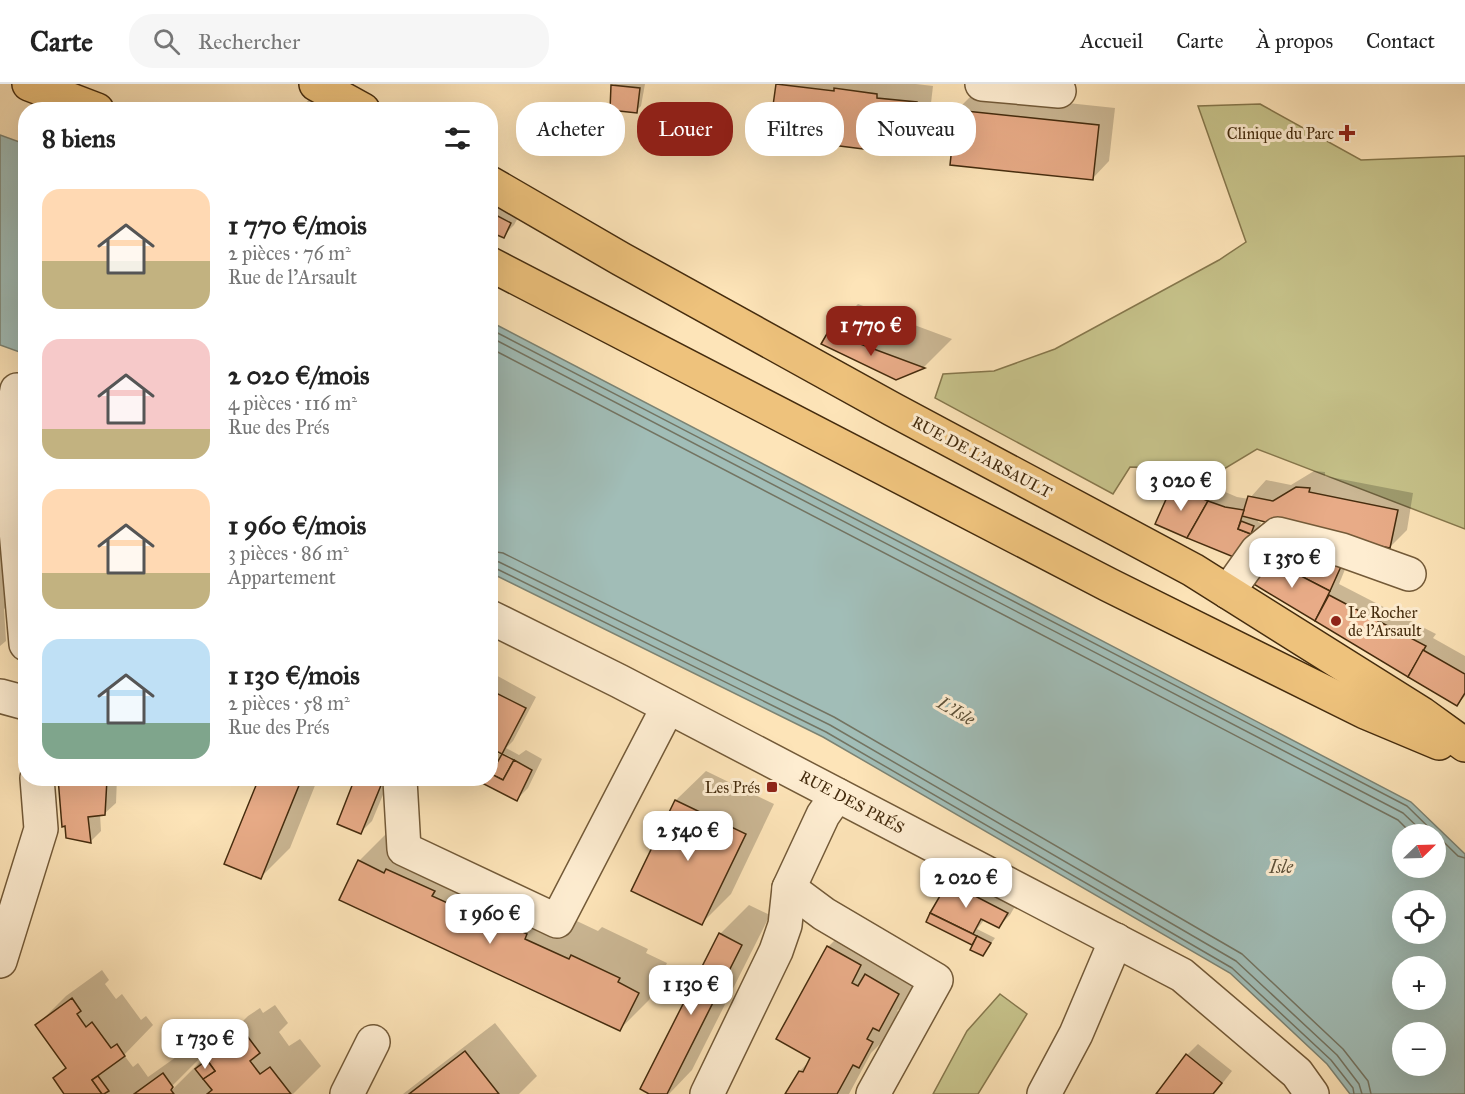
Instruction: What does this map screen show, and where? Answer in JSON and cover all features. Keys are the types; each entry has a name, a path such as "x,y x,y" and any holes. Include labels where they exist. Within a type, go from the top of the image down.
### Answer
{"main road":[{"path":"29,84 76,102"},
{"path":"316,84 349,102"},
{"name":"RUE DE L'ARSAULT","path":"498,188 621,259 882,403 1193,570 1422,714 1465,745"},
{"path":"498,268 1155,607 1365,712 1465,754"},
{"path":"1151,546 1161,567 1163,585 1155,607"},
{"path":"1193,570 1213,596 1217,606 1207,633"}],"street":[{"path":"982,84 1059,91"},
{"path":"14,389 8,439 18,553"},
{"path":"1228,591 1257,551 1278,534 1342,550 1409,574"},
{"name":"RUE DES PRÉS","path":"498,621 1182,975 1297,1073 1312,1094"},
{"path":"0,696 18,701"},
{"path":"400,786 404,849 557,921 668,707"},
{"path":"0,961 41,830 38,786"},
{"path":"707,1094 776,951 785,925 789,888 823,815 837,795"},
{"path":"789,888 824,914 936,980 873,1094"},
{"path":"1044,1094 1076,1034 1116,940"},
{"path":"347,1094 373,1042"}],"shaded area":[{"path":"1260,104 1361,160 1465,156 1465,529 1257,449 1224,469 1130,467 1113,494 935,398 943,374 994,371 1055,349 1219,260 1246,242 1198,106"},
{"path":"1000,994 1027,1014 978,1094 933,1094 967,1031"}],"water":[{"path":"0,135 18,141 18,351 0,345"},
{"name":"Isle","path":"498,326 1411,802 1434,824 1392,824 1392,878 1446,878 1446,836 1465,854 1465,1094 1350,1094 1327,1064 1230,973 823,737 498,576"}],"building":[{"path":"776,84 834,91 834,88 877,94 877,98 917,102 856,102 856,148 844,147 844,102 773,102"},
{"path":"611,85 640,88 637,113 625,112 625,102 610,102"},
{"path":"976,112 1099,125 1093,180 950,165 951,156 976,156"},
{"path":"498,216 511,223 504,238 498,235"},
{"path":"828,332 925,368 896,380 821,344"},
{"path":"1172,486 1208,501 1187,538 1155,524"},
{"path":"1296,487 1310,488 1309,492 1398,510 1390,548 1296,530 1242,516 1248,496 1273,501"},
{"path":"1208,501 1244,510 1238,529 1251,534 1241,560 1187,538"},
{"path":"1241,521 1254,526 1251,534 1238,529"},
{"path":"1292,549 1343,562 1330,591 1281,566"},
{"path":"1270,560 1330,591 1315,621 1252,583"},
{"path":"1329,595 1426,646 1408,677 1315,621"},
{"path":"1423,650 1465,674 1465,693 1457,706 1408,677"},
{"path":"498,694 526,708 502,754 498,752"},
{"path":"502,754 514,760 503,780 498,778 498,761"},
{"path":"514,760 532,770 517,801 488,786 498,786 498,778 503,780"},
{"path":"59,786 107,786 105,815 88,817 91,843 66,838 65,826 62,827"},
{"path":"256,786 299,786 261,879 224,864"},
{"path":"352,786 381,786 361,834 337,824"},
{"path":"675,800 746,834 702,925 631,891"},
{"path":"358,860 384,873 386,869 435,891 432,896 476,916 478,911 527,934 525,939 569,959 571,955 620,978 618,982 639,993 620,1031 339,900"},
{"path":"948,882 1008,913 999,928 981,919 973,934 930,913"},
{"path":"930,913 977,936 972,945 926,922"},
{"path":"719,933 742,945 667,1094 649,1094 640,1089"},
{"path":"977,936 991,943 983,956 970,950"},
{"path":"827,946 861,965 852,983 858,986 865,974 899,994 879,1031 873,1028 867,1039 873,1042 859,1068 853,1065 837,1094 785,1094 799,1071 803,1072 810,1058 776,1039"},
{"path":"72,998 81,1011 77,1014 86,1027 92,1022 111,1048 117,1044 125,1056 92,1080 102,1094 64,1094 53,1078 66,1068 35,1025"},
{"path":"245,1033 260,1053 250,1061 260,1074 270,1067 291,1094 207,1094 212,1090 203,1079 215,1071 207,1060 221,1050 217,1045 230,1036 234,1041"},
{"path":"465,1051 499,1094 409,1094"},
{"path":"1186,1054 1222,1083 1213,1094 1156,1094"},
{"path":"207,1060 215,1071 203,1079 195,1069"},
{"path":"163,1073 173,1087 171,1090 174,1094 134,1094"},
{"path":"98,1076 109,1091 104,1094 92,1080"}],"place":[{"name":"Clinique du Parc","path":"1347,133"},
{"name":"Le Rocher de l'Arsault","path":"1336,621"},
{"name":"Les Prés","path":"772,787"}],"water label":[{"name":"L'Isle","path":"956,711"}]}
